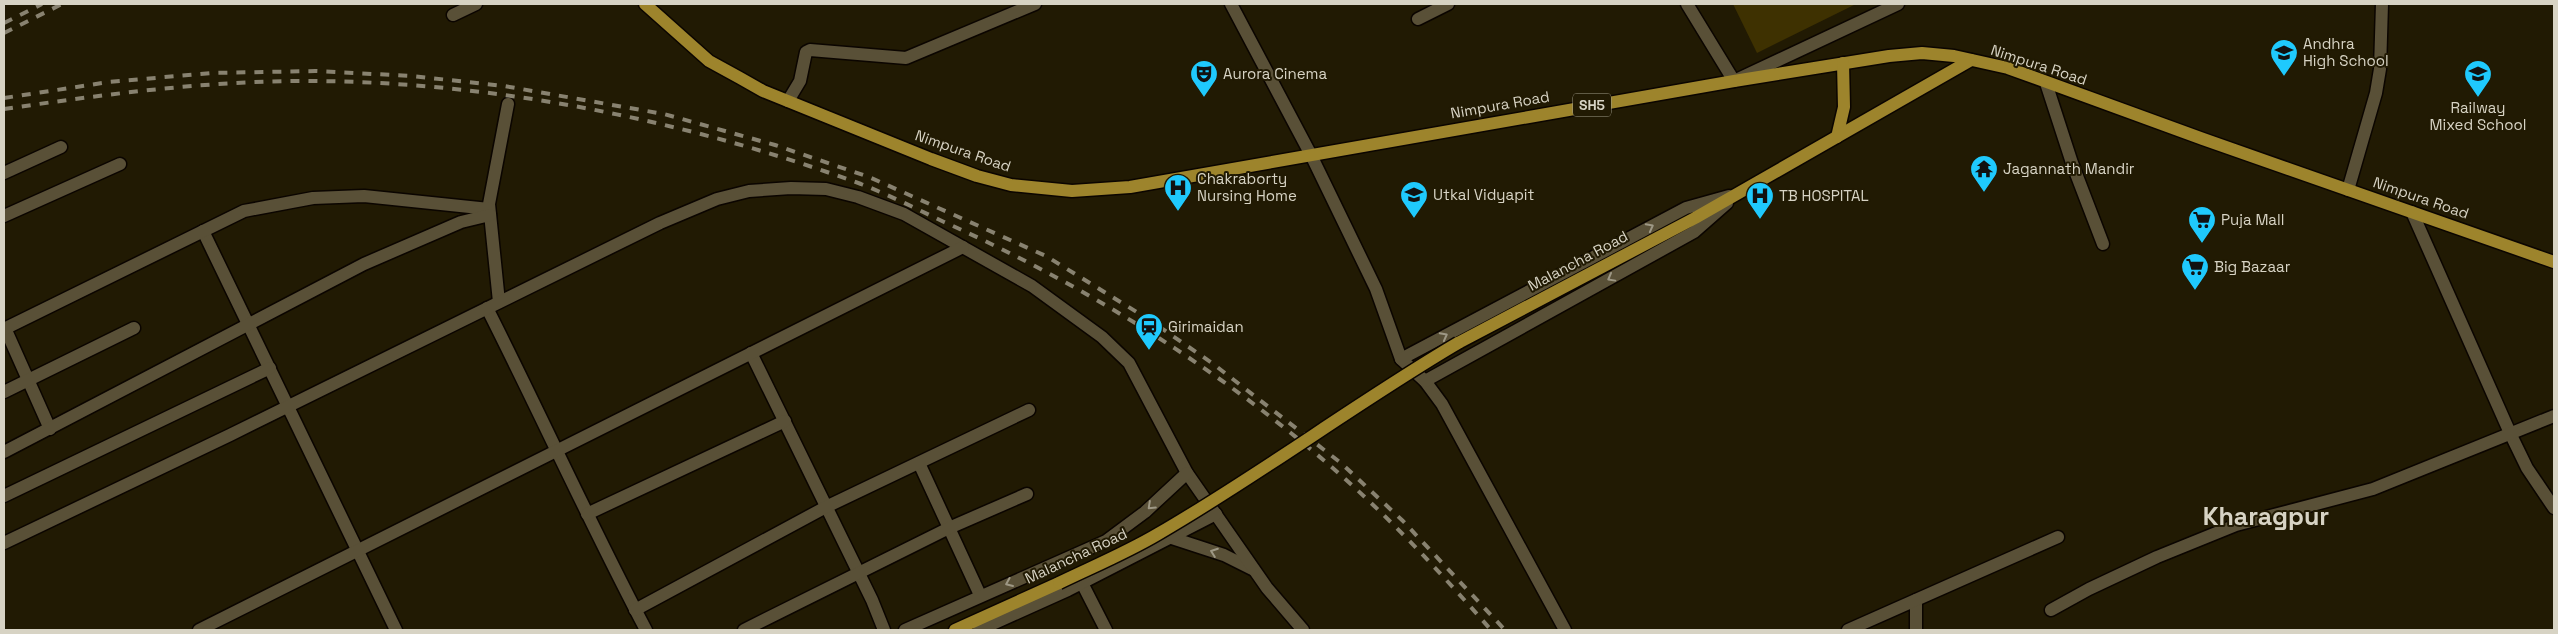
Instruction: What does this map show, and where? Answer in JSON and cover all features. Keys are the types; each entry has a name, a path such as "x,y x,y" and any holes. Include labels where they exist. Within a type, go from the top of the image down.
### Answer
{"main road":[{"name":"Nimpura Road","path":"645,4 709,61 763,90 931,159 977,176 1011,185 1072,191 1130,186 1734,81 1843,63 1922,53 1971,60 2008,68 2554,262"},
{"name":"Malancha Road","path":"955,630 1059,583 1156,535 1223,494 1395,380 1458,343 1738,194 1971,60"},
{"path":"1837,137 1844,107 1843,63"}],"street":[{"path":"453,15 476,4"},
{"path":"788,101 800,81 806,52 810,50 906,58 1035,4"},
{"path":"1231,4 1311,155 1376,289 1401,359 1425,381 1442,404 1565,630"},
{"path":"1418,19 1448,4"},
{"path":"1687,4 1734,81 1898,4"},
{"path":"2348,190 2376,93 2380,69 2382,4"},
{"path":"2046,83 2072,163 2103,244"},
{"path":"500,302 490,212 508,104"},
{"path":"4,173 61,147"},
{"path":"4,216 120,164"},
{"path":"4,543 660,223 717,200 749,191 791,188 826,189 858,197 904,214 1032,286 1102,337 1129,363 1187,473 1255,570 1303,630"},
{"path":"1401,359 1686,208 1738,194"},
{"path":"1425,381 1694,232 1738,194"},
{"path":"50,429 5,329 244,210 313,198 373,197 490,212"},
{"path":"4,452 364,264 461,222 490,212"},
{"path":"2412,212 2510,433 2527,468 2554,508"},
{"path":"203,231 396,630"},
{"path":"207,628 357,550 963,247"},
{"path":"488,308 558,450 587,514 646,630"},
{"path":"4,392 134,328"},
{"path":"752,353 859,573 884,630"},
{"path":"4,496 270,368"},
{"path":"636,610 826,507 1029,410"},
{"path":"2051,610 2089,589 2148,561 2236,525 2373,489 2554,416"},
{"path":"587,514 785,421"},
{"path":"919,463 980,595"},
{"path":"905,630 980,595 1106,541 1145,512 1187,473"},
{"path":"744,630 949,528 1027,494"},
{"path":"979,630 1001,626 1216,514"},
{"path":"1172,538 1224,555 1255,570"},
{"path":"1848,630 2058,538"},
{"path":"1082,583 1106,630"},
{"path":"1916,600 1916,630"}],"shaded area":[{"path":"1733,4 1856,4 1757,53"}],"railway":[{"path":"4,23 42,4"},
{"path":"4,33 62,4"},
{"path":"4,98 109,82 211,73 315,71 412,76 504,86 664,114 775,145 869,177 1046,256 1148,319 1212,363 1341,463 1403,521 1505,630"},
{"path":"4,109 121,93 199,85 278,81 386,83 455,89 524,98 661,124 796,162 861,184 892,197 1048,273 1099,301 1197,363 1290,433 1356,489 1416,547 1491,630"}],"place":[{"name":"Andhra High School","path":"2284,77"},
{"name":"Aurora Cinema","path":"1204,98"},
{"name":"Railway Mixed School","path":"2478,98"},
{"name":"Jagannath Mandir","path":"1984,193"},
{"name":"Chakraborty Nursing Home","path":"1178,212"},
{"name":"Utkal Vidyapit","path":"1414,219"},
{"name":"TB HOSPITAL","path":"1760,220"},
{"name":"Puja Mall","path":"2202,244"},
{"name":"Big Bazaar","path":"2195,291"},
{"name":"Girimaidan","path":"1149,351"}],"district":[{"name":"Kharagpur","path":"2266,516"}]}
